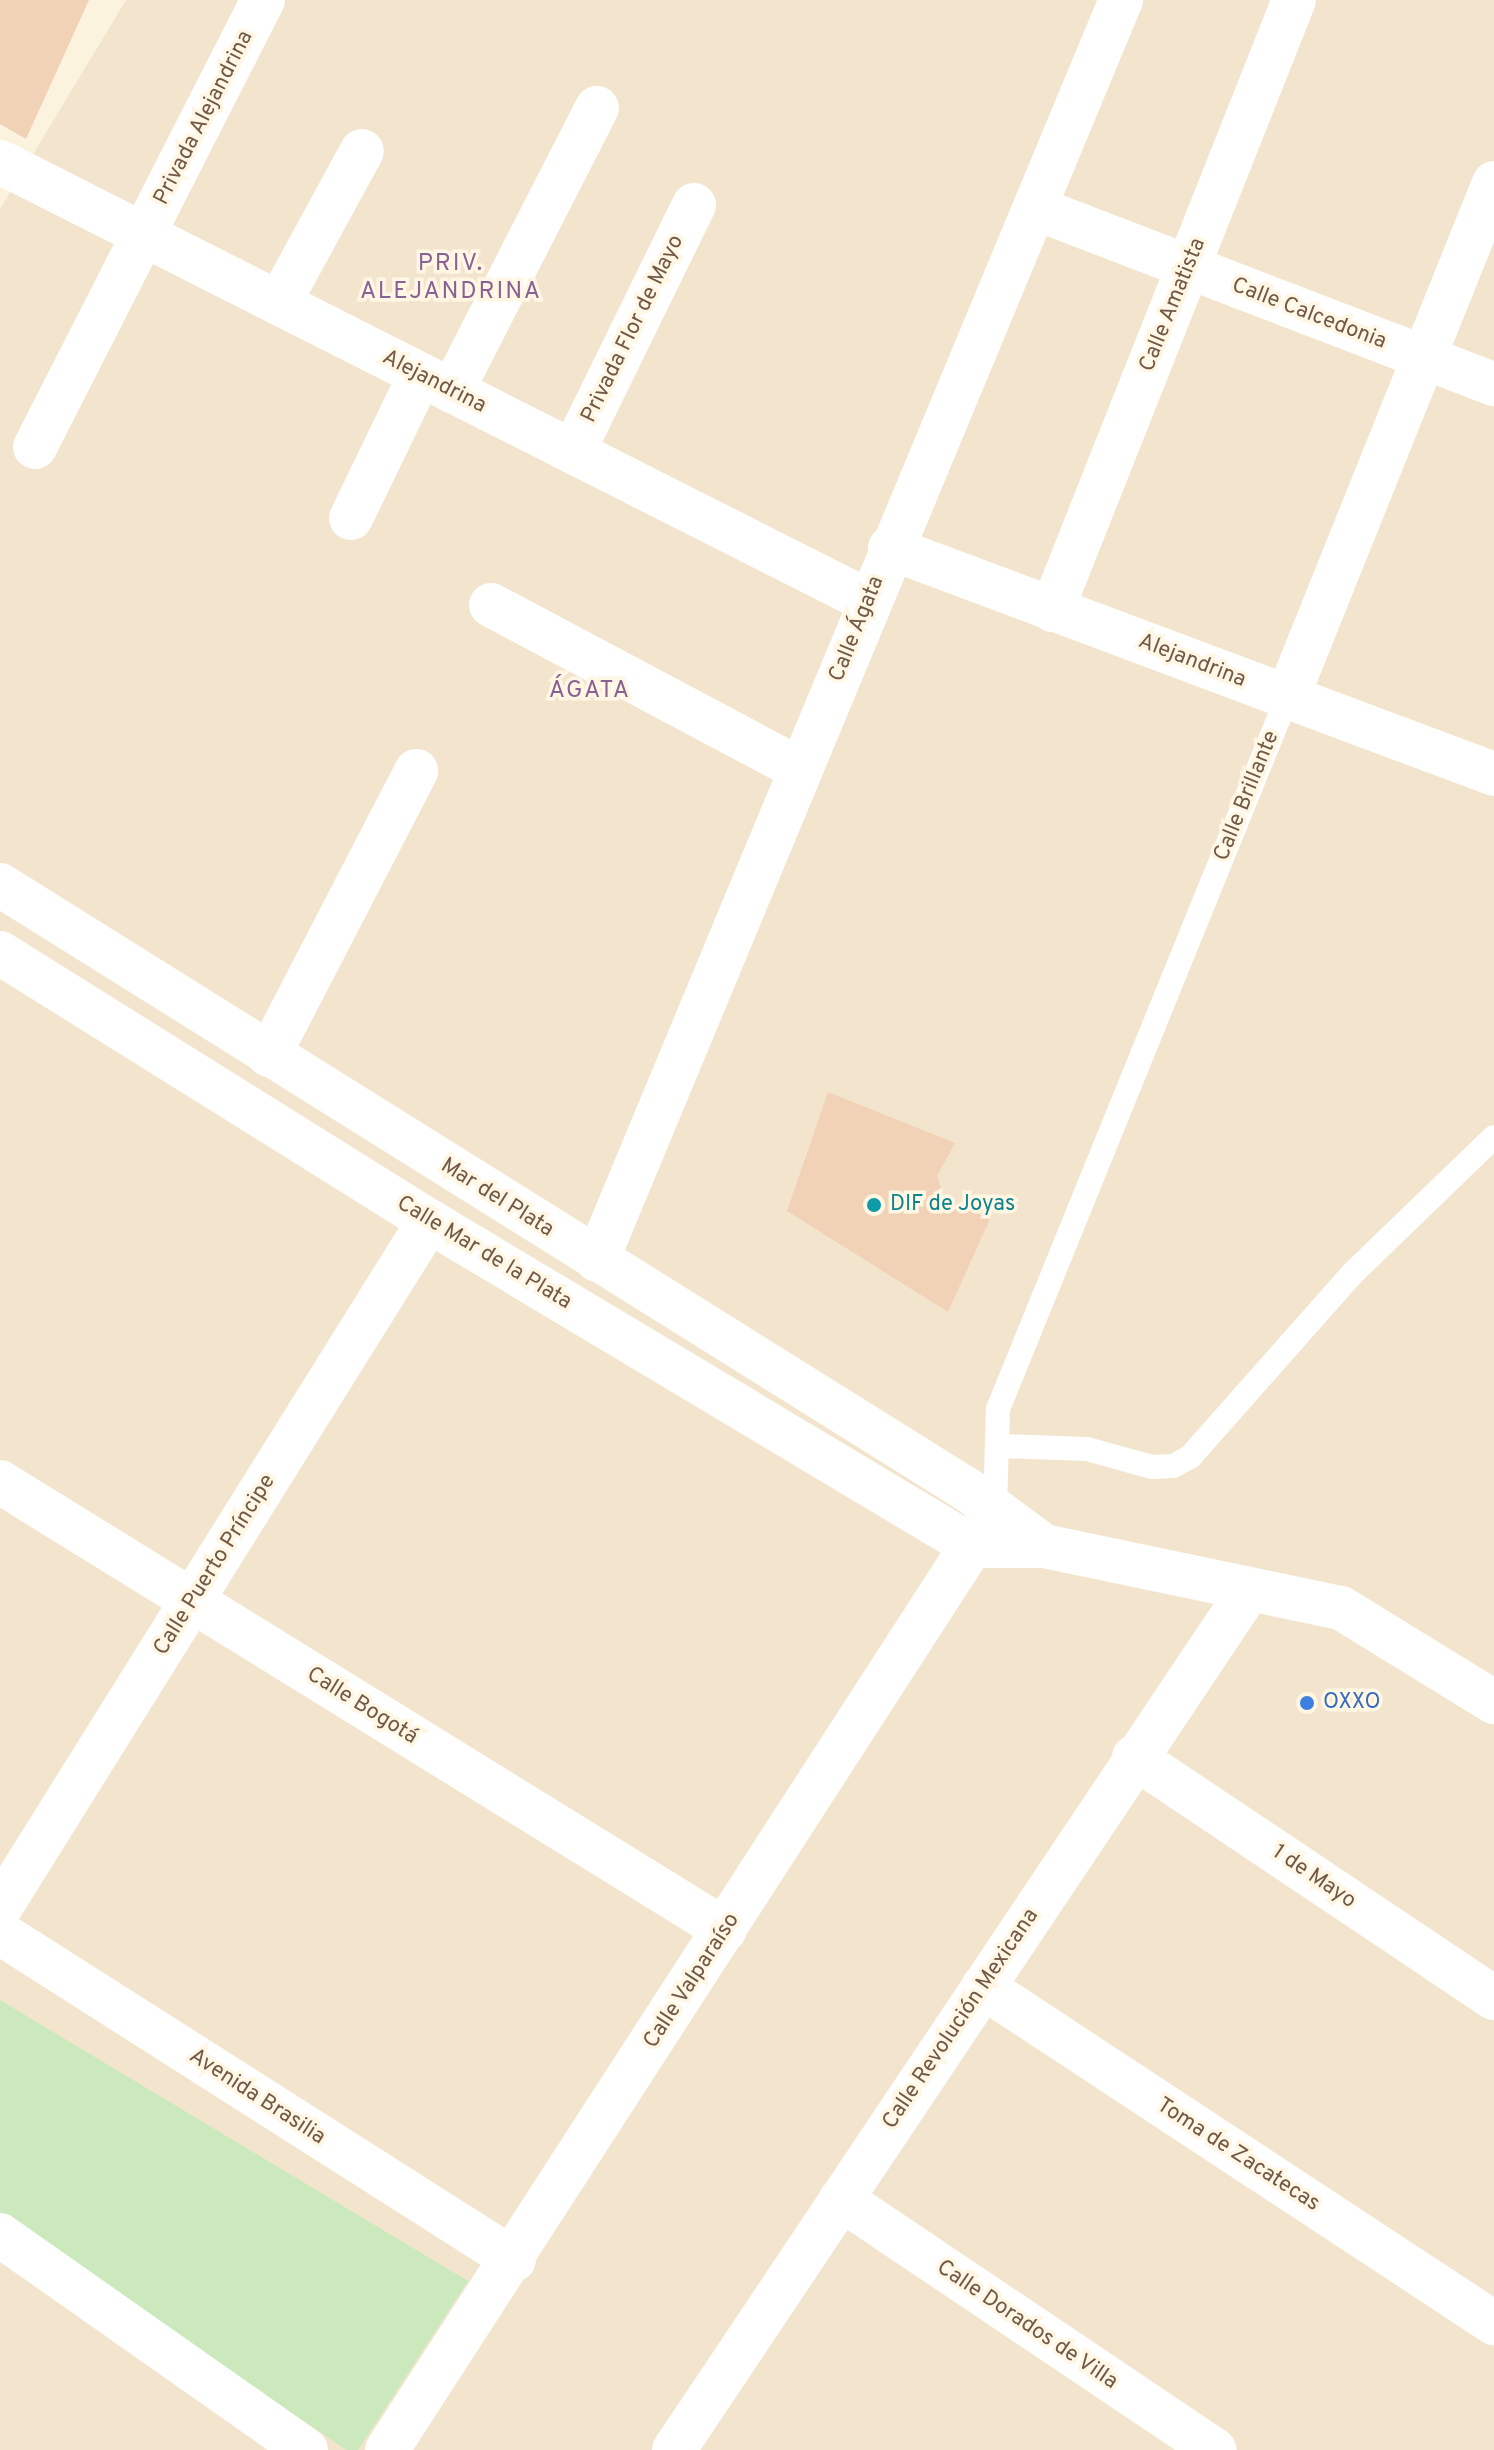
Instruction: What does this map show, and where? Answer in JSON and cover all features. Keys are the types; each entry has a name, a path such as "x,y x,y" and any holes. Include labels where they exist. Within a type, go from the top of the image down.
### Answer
{"street":[{"name":"Privada Alejandrina","path":"35,447 263,0"},
{"name":"Calle Ágata","path":"597,1260 890,548 1121,0"},
{"name":"Calle Amatista","path":"1052,610 1294,0"},
{"path":"351,518 436,383 597,108"},
{"path":"279,303 362,151"},
{"name":"Alejandrina","path":"0,162 868,601"},
{"name":"Calle Brillante","path":"1287,698 1494,183"},
{"name":"Privada Flor de Mayo","path":"573,452 694,205"},
{"name":"Calle Calcedonia","path":"1035,208 1494,384"},
{"name":"Alejandrina","path":"890,548 1494,774"},
{"path":"491,605 799,769"},
{"path":"269,1055 416,771"},
{"name":"Mar del Plata","path":"0,885 995,1509 1044,1546"},
{"name":"Calle Mar de la Plata","path":"0,953 429,1221 972,1546"},
{"name":"Calle Puerto Príncipe","path":"0,1908 429,1221"},
{"name":"Calle Bogotá","path":"0,1482 725,1930"},
{"name":"Calle Valparaíso","path":"387,2450 514,2260 995,1509"},
{"path":"972,1546 1044,1546 1341,1608 1494,1702"},
{"name":"Calle Revolución Mexicana","path":"688,2445 841,2199 1134,1757 1249,1590"},
{"name":"1 de Mayo","path":"1134,1757 1494,1998"},
{"name":"Avenida Brasilia","path":"0,1933 514,2260"},
{"name":"Toma de Zacatecas","path":"983,1987 1494,2323"},
{"name":"Calle Dorados de Villa","path":"841,2199 1214,2450"},
{"path":"0,2235 306,2450"}],"lane":[{"name":"Calle Brillante","path":"1000,1446 998,1409 1287,698"},
{"path":"995,1509 1000,1446 1087,1449 1152,1467 1173,1466 1190,1457 1352,1274 1494,1137"}],"shaded area":[{"path":"126,0 1494,0 1494,2450 0,2450 0,209"}],"green space":[{"path":"0,2000 468,2281 358,2450 346,2450 0,2213"}],"building":[{"path":"0,0 89,0 26,139 0,124"},
{"name":"DIF de Joyas","path":"828,1092 955,1143 937,1176 944,1198 990,1219 948,1312 787,1211"}],"place":[{"name":"DIF de Joyas","path":"874,1205"},
{"name":"OXXO","path":"1307,1703"}],"district":[{"name":"PRIV. ALEJANDRINA","path":"451,279"},
{"name":"ÁGATA","path":"590,692"}]}
